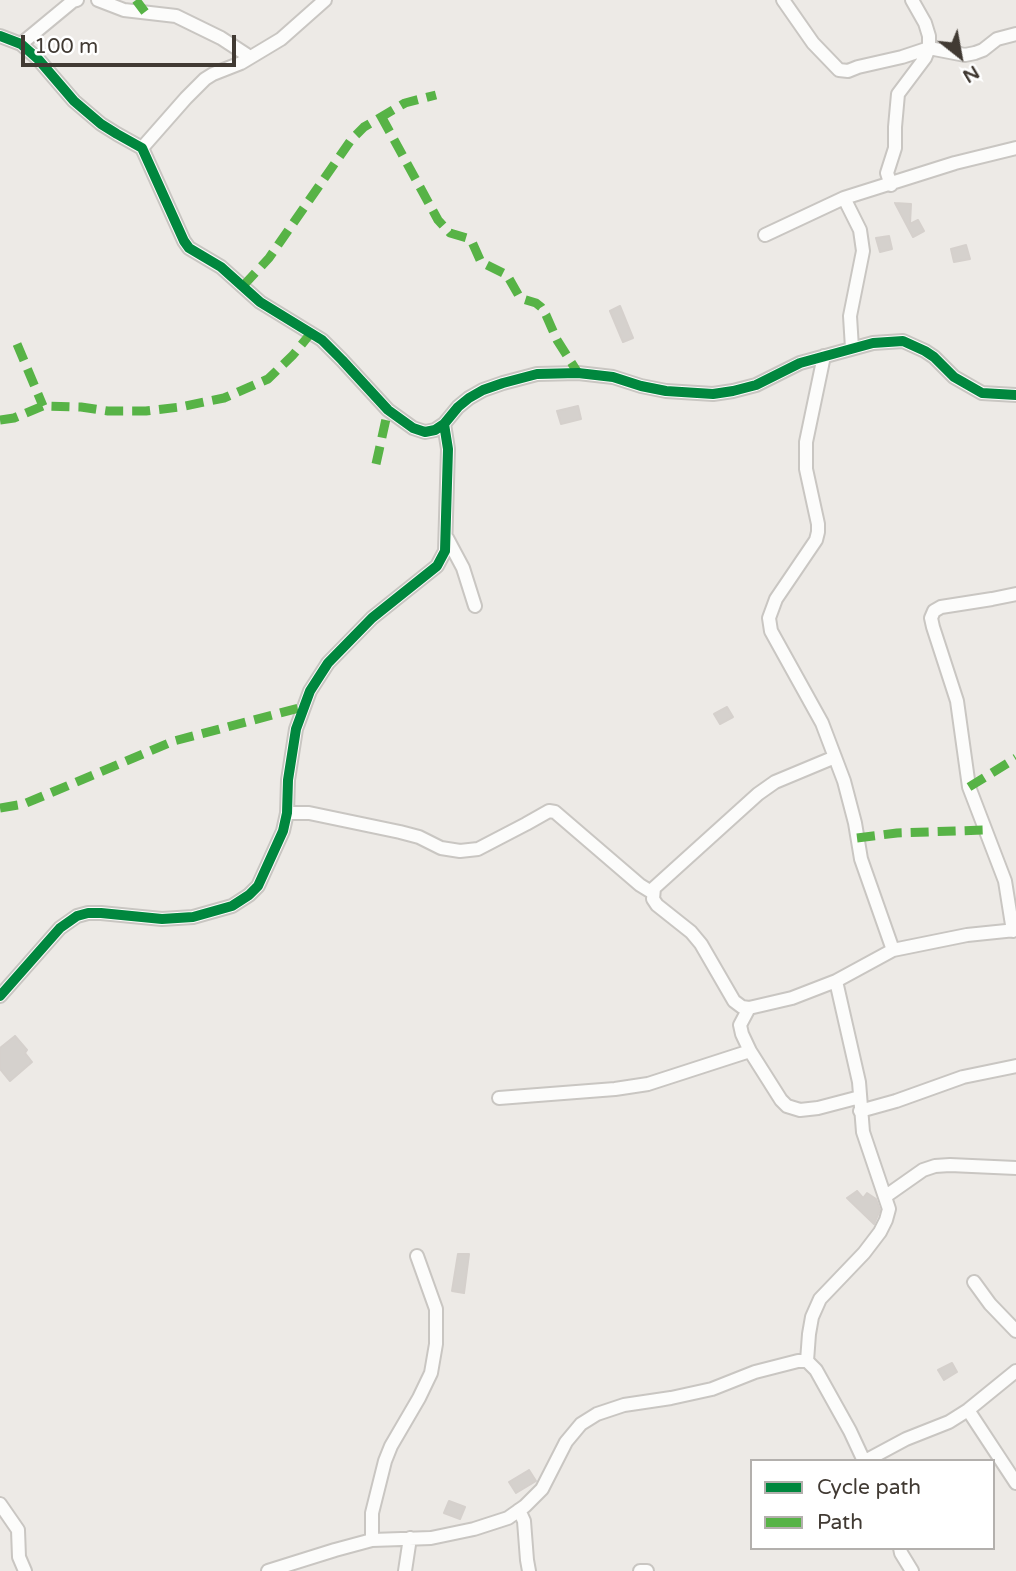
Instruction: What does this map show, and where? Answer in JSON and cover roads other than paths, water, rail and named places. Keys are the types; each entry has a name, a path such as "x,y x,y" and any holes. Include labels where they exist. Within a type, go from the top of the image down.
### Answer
{"street":[{"path":"21,44 77,0"},
{"path":"98,0 124,10 176,16 221,38 250,57"},
{"path":"142,148 205,79 281,39 325,0"},
{"path":"783,0 813,43 839,70 848,71 929,48 965,55 983,50 997,39 1016,34"},
{"path":"891,184 887,173 895,148 898,94 925,58 929,48 925,23 912,0"},
{"path":"0,36 21,44 86,112 142,148 189,248 221,267 260,302 322,340 388,410 413,428 425,432 435,430 444,424 458,407 483,390 537,374 578,373 613,377 654,389 713,394 756,385 800,363 852,348 903,341 925,351 954,377 982,393 1016,395"},
{"path":"765,235 845,198 955,163 1016,148"},
{"path":"845,198 860,230 863,251 850,316 852,348"},
{"path":"824,356 806,442 806,469 818,532 803,561 776,599 769,618 771,631 822,723 835,757 850,805 861,859 893,950"},
{"path":"0,996 60,928 76,916 102,912 162,919 193,917 232,906 258,886 283,831 296,729 310,691 328,663 372,618 426,576 445,551 448,449 444,424"},
{"path":"447,538 463,568 475,606"},
{"path":"835,757 775,782 758,794 654,888 653,899 657,905 686,927 701,944 734,1001 742,1007 749,1008 792,998 836,981 893,950 967,935 1015,930 1005,881 969,787 957,701 932,618 934,611 941,607 1016,594"},
{"path":"287,813 309,813 400,832 419,837 441,848 460,851 478,849 549,811 555,812 640,885 653,893"},
{"path":"807,1361 809,1334 820,1300 880,1232 889,1209 865,1140 859,1082 836,981"},
{"path":"749,1008 740,1025 742,1034 781,1100 800,1110 896,1101 963,1077 1016,1066"},
{"path":"499,1098 648,1084 751,1051"},
{"path":"886,1196 923,1170 935,1166 1016,1168"},
{"path":"372,1540 373,1513 385,1461 430,1373 436,1345 436,1309 418,1256"},
{"path":"974,1282 990,1304 1016,1331"},
{"path":"268,1571 372,1540 431,1538 508,1518 542,1489 566,1442 582,1424 597,1414 624,1405 712,1389 755,1372 798,1361 807,1361 817,1370 863,1459"},
{"path":"868,1459 906,1439 949,1422 1016,1371"},
{"path":"968,1410 1016,1483"},
{"path":"0,1504 18,1530 19,1558 25,1571"},
{"path":"519,1510 524,1521 529,1571"},
{"path":"405,1571 410,1538"},
{"path":"900,1550 912,1571"},
{"path":"640,1571 647,1571"}]}
